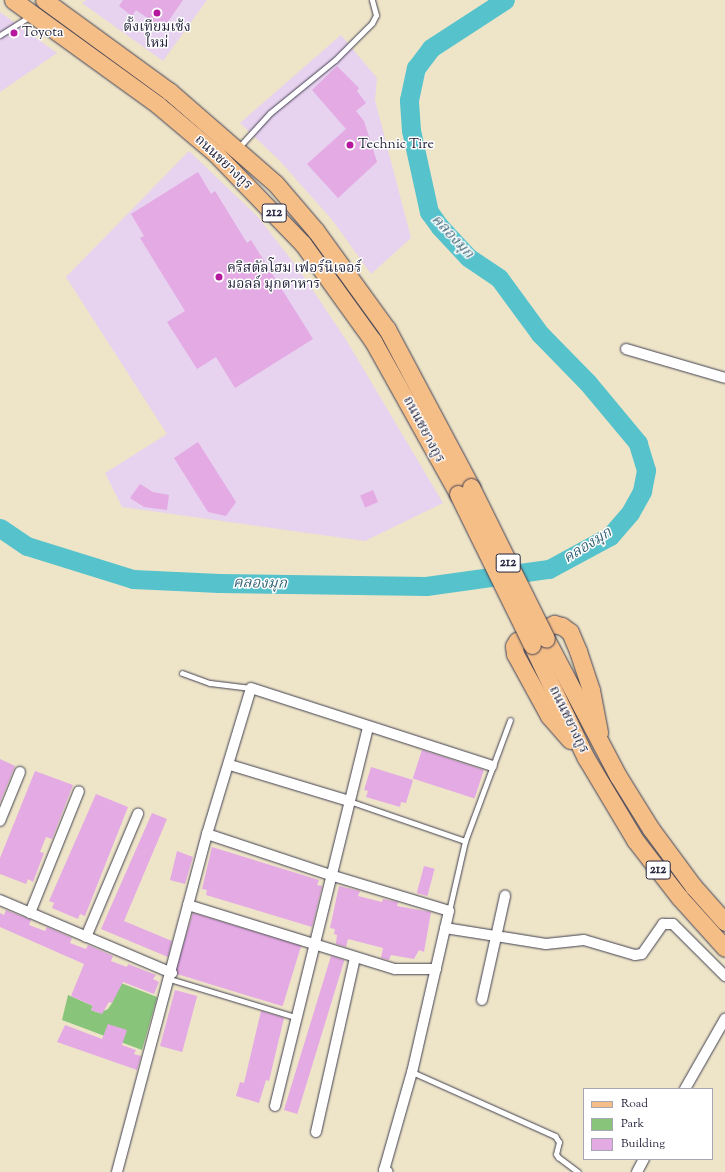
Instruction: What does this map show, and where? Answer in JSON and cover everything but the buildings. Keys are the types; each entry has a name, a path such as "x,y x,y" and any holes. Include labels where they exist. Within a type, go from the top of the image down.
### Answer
{"main road":[{"name":"ถนนชยางกูร","path":"13,0 158,105 216,154 303,244 373,342 465,491"},
{"name":"ถนนชยางกูร","path":"45,0 169,91 238,149 285,195 363,294 387,329 420,389 465,491 539,642 586,758 635,840 680,898 725,948"},
{"path":"586,758 549,716 515,654 514,646 517,641 554,624 562,626 570,632 584,665 591,690 602,748"},
{"name":"ถนนชยางกูร","path":"539,642 651,829 723,916"}],"street":[{"path":"626,349 725,378"},
{"path":"117,1172 171,976 207,834 230,765 251,688 492,766"},
{"path":"275,1106 312,945 350,802 368,727"},
{"path":"230,765 350,802"},
{"path":"0,821 20,772"},
{"path":"30,913 79,791"},
{"path":"86,937 138,814"},
{"path":"207,834 330,875 449,911 412,1072 384,1170 388,1172"},
{"path":"482,1000 505,896"},
{"path":"0,900 171,976"},
{"path":"188,905 312,945 395,969 436,969"},
{"path":"445,928 546,944 584,940 635,955 642,954 663,924 673,924 725,976"},
{"path":"316,1132 355,958"},
{"path":"686,1088 725,1019"},
{"path":"637,1172 643,1160"}],"lane":[{"path":"238,149 270,113 343,53 372,23 376,15 372,0"},
{"path":"0,35 33,14"},
{"path":"182,673 210,683 251,688"},
{"path":"449,911 465,841 510,720"},
{"path":"350,802 465,841"},
{"path":"171,976 296,1017"},
{"path":"412,1072 555,1136 559,1142 556,1154 578,1172"}],"shaded area":[{"path":"86,0 207,0 163,61 82,3"},
{"name":"Toyota","path":"0,12 57,53 0,92"},
{"path":"341,35 377,78 375,100 411,238 371,274 333,221 279,160 240,123"},
{"path":"189,151 258,217 300,271 348,343 443,503 365,541 122,507 105,473 167,434 66,277"}],"green space":[{"path":"121,983 157,997 142,1050 62,1020 68,995 93,1006 91,1010 99,1013 108,1009"}],"waterway":[{"name":"คลองมุก","path":"0,528 27,546 133,579 219,583 426,586 549,569 610,536 630,513 642,491 646,470 638,443 588,383 540,334 499,278 468,257 440,227 429,212 411,130 409,100 416,68 431,48 505,0"}],"place":[{"name":"ตั้งเทียมเซ้ง ใหม่","path":"157,13"},
{"name":"Toyota","path":"14,33"},
{"name":"Technic Tire","path":"350,145"},
{"name":"คริสตัลโฮม เฟอร์นิเจอร์ มอลล์ มุกดาหาร","path":"219,277"}]}
